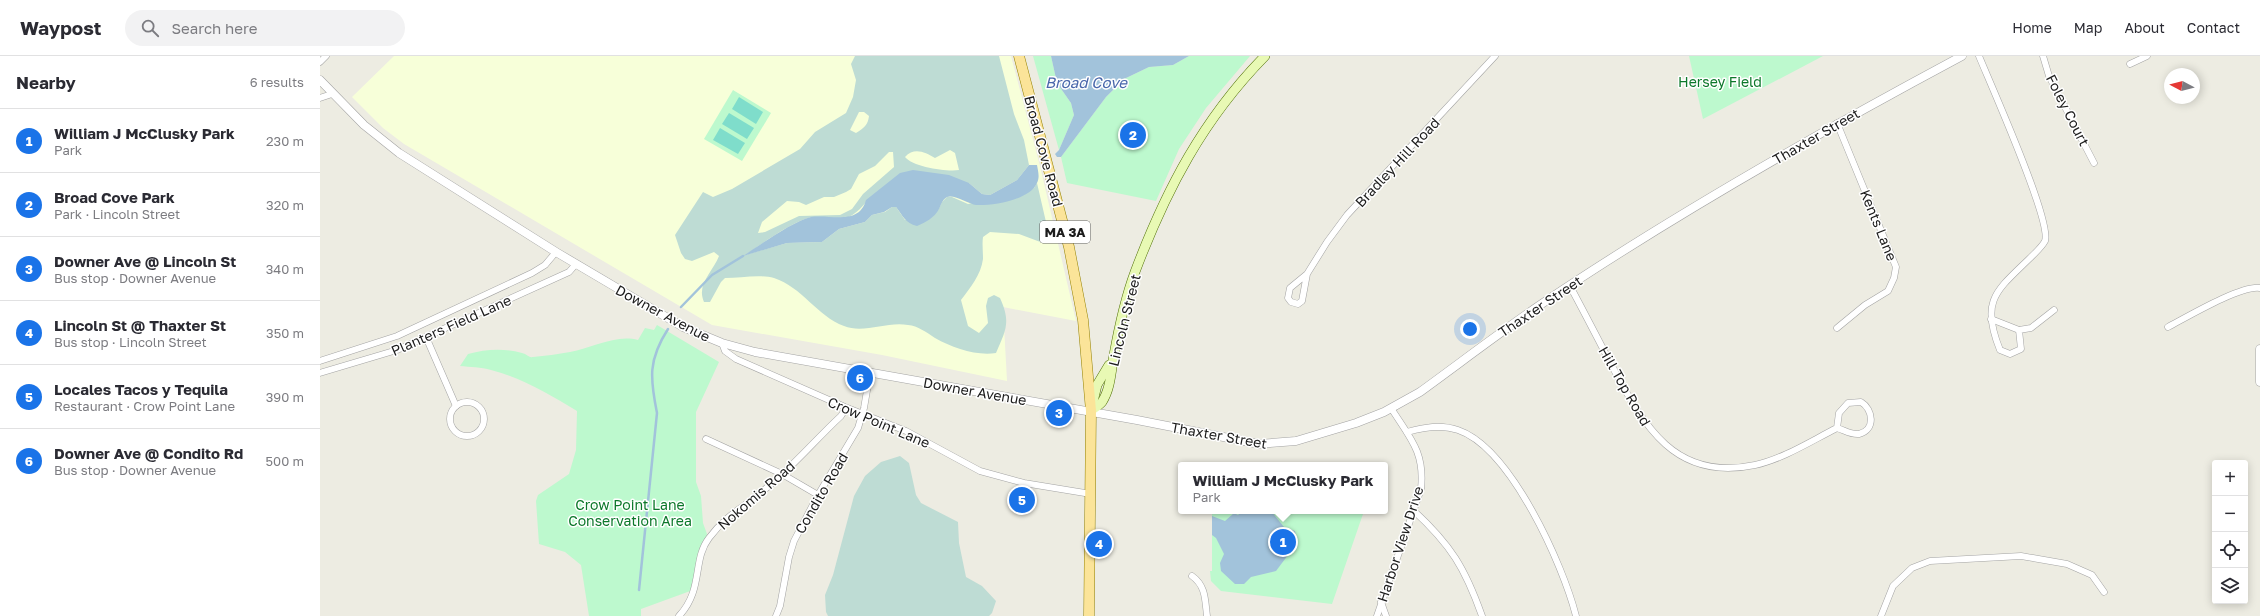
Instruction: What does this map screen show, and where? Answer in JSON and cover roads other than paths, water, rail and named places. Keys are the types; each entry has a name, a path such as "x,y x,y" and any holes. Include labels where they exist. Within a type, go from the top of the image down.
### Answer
{"main road":[{"name":"Broad Cove Road","path":"1019,56 1078,287 1087,355 1091,411"},
{"name":"Lincoln Street","path":"1091,411 1102,402 1108,388 1126,299 1134,273 1183,165 1205,128 1224,102 1240,82 1265,56"},
{"name":"MA 3A","path":"1089,616 1091,411"}],"street":[{"path":"320,62 326,56"},
{"name":"Bradley Hill Road","path":"1307,274 1302,301 1298,304 1291,302 1288,298 1290,288 1307,274 1327,242 1347,215 1496,56"},
{"name":"Thaxter Street","path":"1091,411 1225,439 1271,445 1321,434 1356,423 1391,408 1420,392 1539,306 1656,230 1837,123 1962,56"},
{"path":"1979,56 2023,160 2045,225 2045,241 2035,253 2001,285 1994,298 1991,319 1993,334 2000,350 2010,354 2021,349 2019,330"},
{"name":"Foley Court","path":"2043,56 2049,76 2094,164"},
{"path":"2130,64 2147,56"},
{"name":"Downer Avenue","path":"320,80 332,94 364,125 399,153 556,252 684,327 722,343 755,352 1091,411"},
{"path":"320,98 332,94"},
{"name":"Kents Lane","path":"1837,123 1896,267 1894,278 1888,291 1865,305 1837,328"},
{"name":"Planters Field Lane","path":"320,361 385,341 437,318 532,273 545,265 556,252"},
{"name":"Planters Field Lane","path":"320,373 380,356 426,337 569,272 576,264"},
{"name":"Hill Top Road","path":"1570,286 1633,406 1658,439 1675,452 1706,465 1741,468 1771,461 1837,428"},
{"path":"2168,327 2235,293 2252,288 2260,288"},
{"path":"1991,319 2019,330 2031,328 2054,310"},
{"path":"426,337 456,406"},
{"name":"Crow Point Lane","path":"722,343 725,351 736,359 846,408 920,438 970,466 990,475 1024,483 1091,494"},
{"path":"2260,349 2260,382"},
{"name":"Condito Road","path":"776,616 780,606 789,557 794,541 818,495 852,439 863,414 870,372"},
{"path":"1861,402 1870,411 1872,418 1870,425 1865,431 1851,434 1837,428 1839,413 1848,403 1861,402"},
{"path":"467,403 478,407 483,417 483,422 478,432 468,436 454,431 450,422 450,416 456,406 467,403"},
{"name":"Nokomis Road","path":"679,616 691,599 702,550 708,538 733,512 765,490 782,474 841,416 846,408"},
{"name":"Harbor View Drive","path":"1376,616 1420,489 1423,472 1421,461 1415,445 1391,408"},
{"path":"1407,432 1422,428 1448,427 1460,430 1487,450 1525,498 1546,535 1564,575 1576,616"},
{"path":"706,439 782,474 818,495"},
{"path":"1413,510 1436,531 1449,546 1469,582 1482,616"},
{"path":"1881,616 1893,586 1912,568 1930,561 2021,556 2068,564 2092,575 2104,592"},
{"path":"1192,576 1204,589 1207,616"},
{"path":"1381,602 1386,616"}],"water":[{"name":"Broad Cove","path":"1051,56 1189,56 1173,65 1149,67 1124,79 1106,97 1061,157 1057,157 1055,154 1059,150 1074,115 1071,103 1057,83"},
{"path":"1029,165 1037,165 1039,176 1037,183 1027,194 1010,201 976,205 950,196 945,198 935,215 917,226 907,221 896,207 892,207 884,212 872,215 865,222 839,229 822,242 787,243 743,256 795,223 804,219 819,216 843,217 851,216 857,213 862,208 866,200 900,173 913,170 949,175 969,183 982,194 990,195 1017,180"},
{"path":"1233,514 1273,514 1284,527 1295,531 1297,543 1276,571 1251,577 1244,584 1235,584 1221,571 1220,563 1224,554 1216,538 1212,535 1212,516 1225,521"}],"waterway":[{"path":"681,307 712,275 743,256"},
{"path":"639,590 657,413 653,389 652,370 657,350 668,329"}],"place":[{"name":"Broad Cove Park","path":"1133,135"},
{"name":"Downer Ave @ Condito Rd","path":"860,378"},
{"name":"Downer Ave @ Lincoln St","path":"1059,413"},
{"name":"Locales Tacos y Tequila","path":"1022,500"},
{"name":"William J McClusky Park","path":"1283,542"},
{"name":"Lincoln St @ Thaxter St","path":"1099,544"}],"park label":[{"name":"Hersey Field","path":"1720,81"},
{"name":"Crow Point Lane Conservation Area","path":"630,512"}]}
